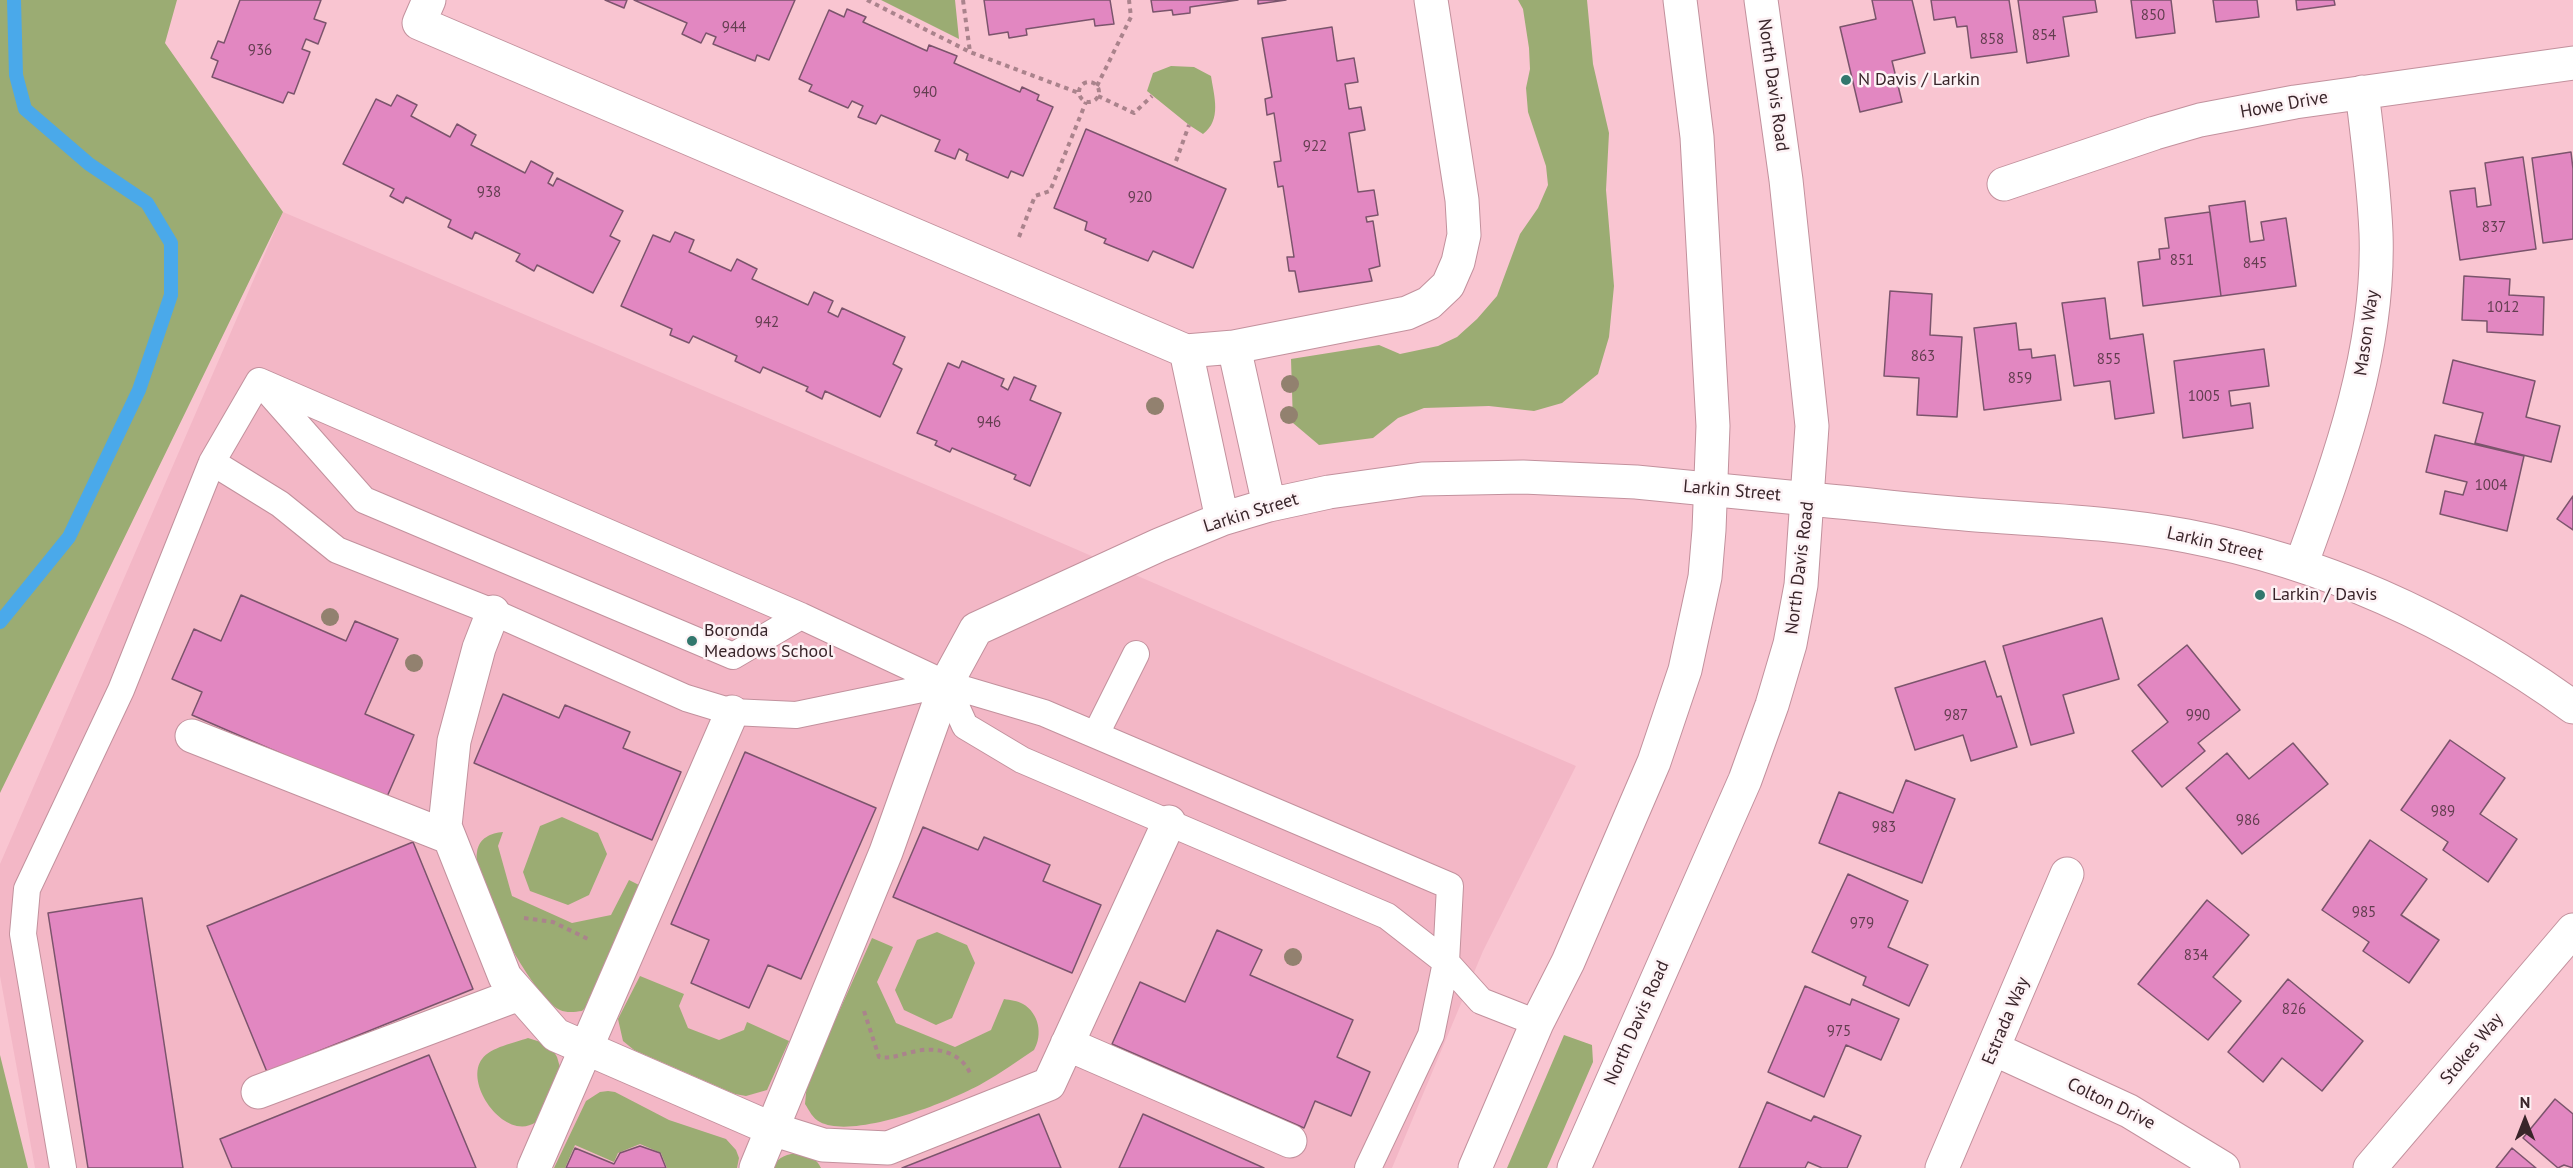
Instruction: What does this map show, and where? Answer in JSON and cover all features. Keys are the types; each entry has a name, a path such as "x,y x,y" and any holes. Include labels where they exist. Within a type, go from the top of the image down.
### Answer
{"main road":[{"path":"429,0 419,23 1186,351 1234,347 1407,313 1429,303 1448,285 1458,262 1464,234 1462,200 1431,0"},
{"path":"1475,1168 1537,1023 1568,962 1654,762 1678,692 1696,626 1705,578 1712,489 1713,426 1698,149 1680,0"},
{"name":"North Davis Road","path":"1574,1168 1745,780 1772,705 1790,644 1801,585 1809,499 1812,426 1786,180 1761,0"},
{"name":"Howe Drive","path":"2004,184 2200,120 2362,92 2573,63"},
{"name":"Mason Way","path":"2301,565 2352,416 2370,328 2375,281 2376,234 2362,92"},
{"path":"1234,347 1269,505"},
{"path":"1186,351 1222,519"},
{"name":"Larkin Street","path":"756,1168 886,852 946,684 976,629 1159,545 1222,519 1269,505 1341,490 1422,480 1472,477 1582,479 2158,531 2221,543 2301,565 2391,600 2460,634 2510,663 2573,707"},
{"path":"493,612 479,648 454,741 445,826 505,977 556,1035 772,1129 823,1145 863,1157 1049,1084 1169,822"},
{"path":"534,1168 732,712"},
{"path":"192,736 448,837"},
{"name":"Estrada Way","path":"1942,1168 2067,874"},
{"name":"Stokes Way","path":"2370,1168 2573,930"},
{"path":"258,1092 519,994"},
{"path":"1067,1044 1290,1141"},
{"name":"Colton Drive","path":"1994,1049 2129,1111 2223,1168"}],"lane":[{"path":"63,1168 23,934 27,889 121,690 212,462 259,381"},
{"path":"259,381 801,616 946,684 1044,713 1450,886 1446,962 1431,1035 1368,1168"},
{"path":"259,381 364,500 733,656 801,616"},
{"path":"212,462 280,504 337,550 493,612 686,698 732,712 796,715 946,684"},
{"path":"1096,734 1136,654"},
{"path":"946,684 965,726 1022,760 1387,916 1446,962 1481,1001 1537,1023"}],"path":[{"path":"867,0 969,52 1079,93 1086,102"},
{"path":"963,0 969,52"},
{"path":"1098,96 1097,86 1131,16 1129,0"},
{"path":"1079,93 1081,87 1087,82 1097,86"},
{"path":"1086,102 1093,101 1098,96"},
{"path":"1098,96 1134,113 1152,96"},
{"path":"1005,274 1035,196 1050,191 1086,102"},
{"path":"1176,161 1189,125"},
{"path":"477,910 489,904 515,918 553,922 569,932 627,956"},
{"path":"834,979 849,986 861,1003 869,1021 879,1058 890,1059 914,1051 948,1053 960,1058 968,1070 985,1110"}],"shaded area":[{"name":"Boronda Meadows School","path":"283,212 997,515 1576,766 1483,951 1392,1168 35,1168 0,976 0,864"}],"green space":[{"path":"0,0 177,0 165,43 283,212 0,793"},
{"path":"881,0 955,0 959,39"},
{"path":"1518,0 1587,0 1593,64 1609,133 1606,190 1614,286 1609,337 1598,374 1562,403 1534,411 1489,406 1424,408 1398,418 1373,438 1319,445 1293,423 1291,359 1379,345 1400,354 1438,346 1457,337 1497,296 1520,234 1538,208 1548,185 1546,166 1528,112 1526,88 1530,69 1529,48 1523,9"},
{"path":"1171,66 1194,67 1211,76 1215,115 1213,122 1203,134 1147,91 1153,73"},
{"path":"562,817 598,833 607,854 589,895 568,905 530,891 523,872 540,826"},
{"path":"503,832 498,846 512,896 572,923 611,915 629,880 641,886 591,1002 582,1011 562,1011 548,1001 520,962 493,912 478,867 477,852 480,843 486,837"},
{"path":"937,932 967,945 975,963 952,1018 936,1025 904,1010 895,990 917,940"},
{"path":"872,938 893,947 877,982 896,1023 955,1047 991,1030 1004,999 1011,1000 1028,1008 1036,1019 1039,1031 1034,1050 968,1091 903,1116 855,1126 835,1126 818,1121 805,1104 807,1083"},
{"path":"640,976 684,994 679,1006 688,1028 719,1040 744,1030 747,1022 789,1041 767,1090 746,1096 735,1094 634,1050 623,1041 618,1019"},
{"path":"1564,1035 1592,1045 1593,1062 1547,1168 1507,1168"},
{"path":"528,1038 550,1045 557,1057 562,1074 540,1118 524,1126 512,1125 491,1108 478,1082 478,1070 482,1059 491,1051"},
{"path":"0,1055 28,1168 0,1168"},
{"path":"600,1092 615,1092 669,1120 726,1139 736,1150 739,1158 737,1168 667,1168 661,1153 640,1144 618,1153 614,1162 575,1145 565,1168 554,1168 586,1101"},
{"path":"800,1153 812,1158 821,1168 773,1168 784,1156"}],"building":[{"path":"240,0 321,0 314,19 326,23 318,44 306,39 302,49 310,52 294,94 288,92 283,103 212,77 218,61 211,58 218,41 224,43"},
{"path":"605,0 627,0 624,8"},
{"path":"634,0 795,0 769,60 757,55 755,61 713,44 716,37 706,33 701,43 682,34 687,23"},
{"path":"984,0 1110,0 1114,24 1095,26 1094,19 1026,29 1027,35 1009,38 1008,32 989,35"},
{"path":"1151,0 1238,0 1190,7 1190,13 1173,15 1172,10 1153,12"},
{"path":"1258,0 1286,0 1258,4"},
{"path":"1872,0 1912,0 1925,53 1892,61 1902,102 1860,112 1840,27 1876,19"},
{"path":"1931,0 2009,0 2017,52 1971,58 1967,26 1957,27 1955,17 1934,20"},
{"path":"2018,0 2095,0 2097,12 2063,17 2069,56 2027,63"},
{"path":"2131,0 2171,0 2175,33 2136,38"},
{"path":"2213,0 2257,0 2259,17 2216,22"},
{"path":"2296,0 2334,0 2335,5 2297,10"},
{"path":"847,9 866,17 863,22 927,51 929,45 957,56 954,63 1020,92 1022,87 1039,95 1037,100 1053,107 1023,176 1011,171 1008,178 966,160 968,154 959,149 955,159 935,151 940,140 881,115 876,124 858,117 863,106 852,101 848,108 809,91 812,85 799,79 829,10 844,17"},
{"path":"1332,27 1337,61 1354,58 1358,82 1345,84 1349,109 1361,107 1365,130 1349,133 1358,192 1374,190 1378,215 1366,217 1367,222 1373,221 1380,266 1369,269 1372,281 1299,292 1295,271 1289,271 1287,257 1294,257 1283,186 1278,187 1274,162 1281,161 1274,113 1267,115 1265,99 1272,97 1262,38"},
{"path":"397,95 417,105 411,116 450,137 457,124 476,135 471,145 525,173 531,161 553,173 548,183 553,186 557,178 623,211 610,236 620,241 593,293 537,265 534,271 516,261 520,254 475,232 472,239 448,227 451,220 406,197 403,203 390,196 394,189 343,164 376,99 391,106"},
{"path":"1086,129 1226,189 1193,268 1153,251 1148,261 1104,243 1106,239 1085,230 1087,222 1054,208"},
{"path":"2571,152 2573,239 2543,243 2532,158"},
{"path":"2523,157 2536,249 2460,260 2450,191 2475,188 2477,207 2491,205 2485,163"},
{"path":"2245,201 2250,242 2264,240 2261,222 2286,218 2296,286 2221,296 2209,206"},
{"path":"2210,212 2221,296 2143,306 2138,262 2160,259 2159,249 2169,248 2165,218"},
{"path":"675,232 694,240 689,252 731,271 737,259 757,269 752,279 808,305 814,292 833,301 828,312 838,317 842,308 905,337 893,364 902,369 880,417 825,391 822,399 806,391 808,387 763,367 760,373 735,361 737,356 693,336 689,343 670,335 672,329 621,306 653,235 670,242"},
{"path":"2464,276 2510,279 2509,295 2544,297 2543,335 2487,332 2487,321 2462,320"},
{"path":"1890,291 1932,294 1930,335 1962,337 1957,417 1917,415 1919,378 1884,376"},
{"path":"2105,298 2110,339 2143,334 2154,413 2115,419 2110,381 2074,386 2062,303"},
{"path":"2016,323 2019,350 2031,349 2032,358 2055,355 2061,400 1984,410 1974,328"},
{"path":"2264,349 2269,386 2229,391 2231,406 2250,403 2253,428 2183,438 2174,361"},
{"path":"2453,360 2535,381 2526,417 2560,426 2551,462 2475,443 2483,413 2443,403"},
{"path":"962,361 1004,379 1001,386 1008,390 1014,377 1036,386 1030,400 1061,413 1030,486 1014,479 1016,475 952,448 950,452 935,445 937,441 917,433 948,363 959,368"},
{"path":"2435,435 2524,456 2507,531 2440,514 2445,491 2463,495 2467,482 2426,472"},
{"path":"2573,496 2573,530 2557,519"},
{"path":"241,595 346,641 355,621 398,639 365,714 414,735 386,799 192,715 202,692 172,679 194,629 221,641"},
{"path":"2102,618 2119,679 2063,695 2074,733 2031,745 2003,646"},
{"path":"2187,645 2240,710 2198,743 2205,751 2162,787 2132,751 2168,722 2138,685"},
{"path":"1985,661 1997,697 2001,696 2017,747 1971,761 1963,735 1915,750 1895,688"},
{"path":"503,694 559,718 565,705 630,732 623,748 681,772 652,840 474,763"},
{"path":"2450,740 2505,778 2480,814 2517,839 2488,882 2443,850 2448,842 2401,810"},
{"path":"2293,743 2328,784 2242,854 2186,788 2227,753 2249,779"},
{"path":"745,752 876,808 801,979 768,965 749,1008 691,983 709,940 671,924"},
{"path":"1906,780 1955,799 1922,883 1819,843 1839,792 1893,813"},
{"path":"923,827 978,850 984,837 1050,865 1043,881 1101,905 1072,973 893,897"},
{"path":"2370,840 2427,879 2401,915 2439,940 2409,983 2363,951 2369,942 2322,910"},
{"path":"413,842 473,989 267,1072 207,926"},
{"path":"1848,874 1908,901 1888,947 1928,965 1909,1006 1863,985 1866,977 1812,952"},
{"path":"142,898 183,1168 88,1168 48,913"},
{"path":"2207,900 2249,935 2213,977 2241,1001 2208,1040 2138,984"},
{"path":"1217,930 1262,950 1250,975 1353,1020 1337,1057 1370,1072 1351,1116 1315,1101 1304,1128 1112,1044 1140,982 1185,1002"},
{"path":"2288,979 2363,1041 2322,1091 2282,1058 2263,1082 2228,1052"},
{"path":"1805,986 1850,1005 1852,999 1899,1019 1881,1060 1846,1045 1824,1097 1768,1072"},
{"path":"429,1055 476,1168 232,1168 220,1139"},
{"path":"2555,1099 2573,1114 2573,1168 2564,1165 2558,1168 2523,1138"},
{"path":"1767,1102 1811,1121 1814,1116 1861,1136 1847,1168 1822,1168 1808,1162 1805,1168 1739,1168"},
{"path":"1039,1114 1061,1168 902,1168"},
{"path":"1143,1114 1264,1168 1119,1168"},
{"path":"640,1146 660,1153 666,1168 566,1168 575,1148 614,1164 620,1153"},
{"path":"2512,1148 2536,1168 2496,1168"}],"waterway":[{"path":"0,622 69,537 139,390 171,295 171,243 147,203 89,164 25,109 16,75 14,0"}],"place":[{"name":"N Davis / Larkin","path":"1846,80"},
{"name":"Larkin / Davis","path":"2260,595"},
{"name":"Boronda Meadows School","path":"692,641"}]}
